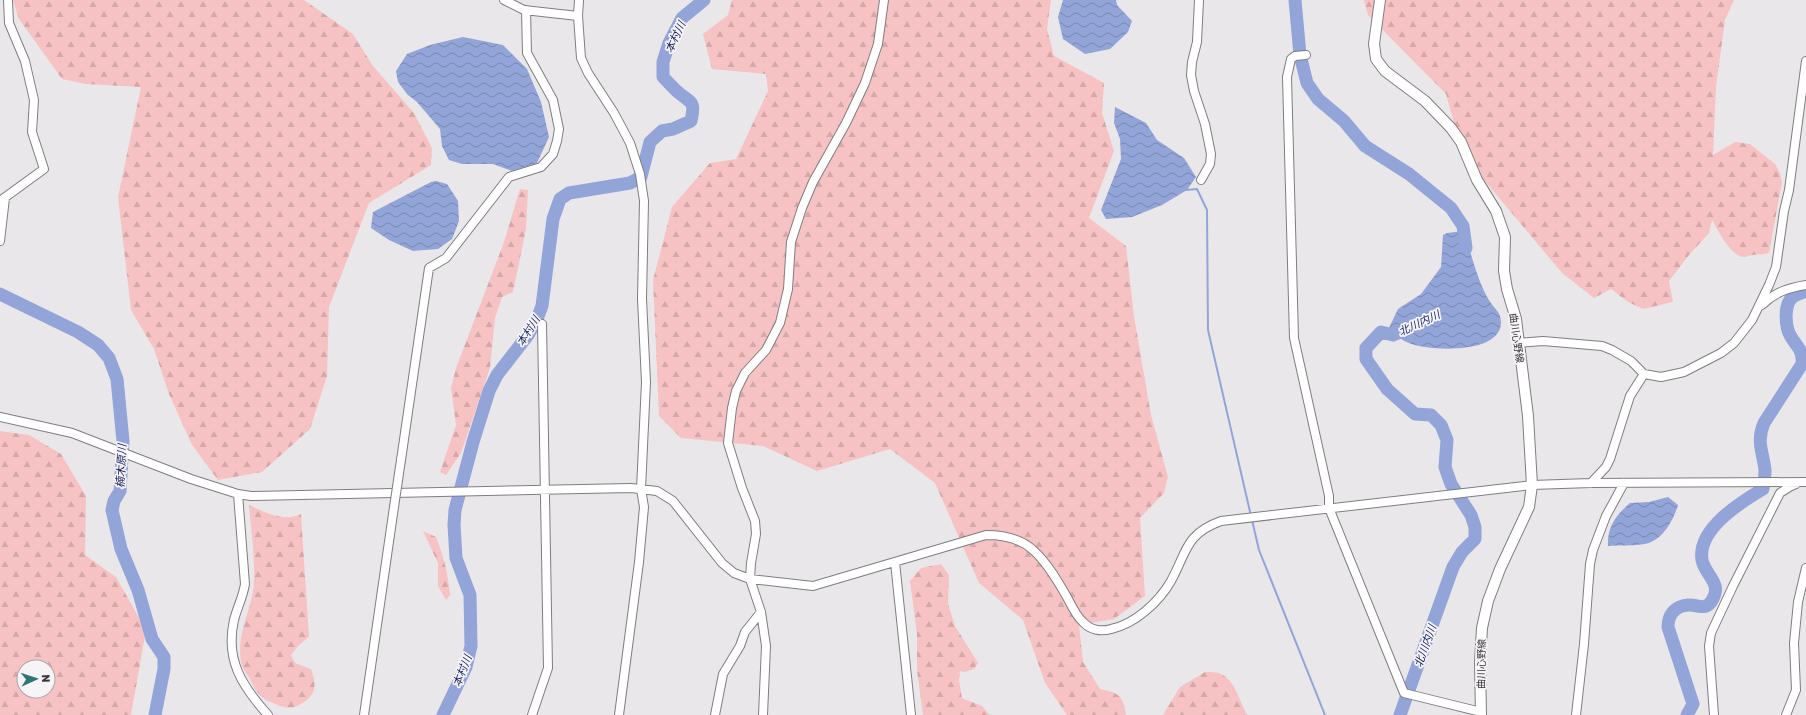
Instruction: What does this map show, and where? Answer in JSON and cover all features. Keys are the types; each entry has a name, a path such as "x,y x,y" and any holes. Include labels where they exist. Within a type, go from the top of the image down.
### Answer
{"main road":[{"name":"曲川心野線","path":"1380,0 1374,44 1376,59 1385,71 1425,101 1462,142 1477,180 1496,211 1504,229 1504,271 1507,289 1516,319 1528,416 1532,485 1529,508 1500,569 1488,601 1482,628 1480,662 1481,714"}],"street":[{"path":"0,241 3,199 44,169 32,132 34,100 25,61 9,23 8,0"},
{"path":"504,0 526,10 578,16"},
{"path":"579,0 578,16 581,58 588,73 614,113 630,144 640,174 644,201 642,299 646,382 641,489 644,507 639,562 619,715"},
{"path":"763,715 766,646 760,612 750,579 756,534 755,521 742,488 728,443 736,391 746,373 766,350 780,323 788,289 791,242 802,208 813,182 846,122 865,83 878,44 884,0"},
{"path":"1199,0 1198,42 1192,62 1191,75 1194,91 1205,124 1211,154 1210,164 1201,180"},
{"path":"364,715 429,268 446,258 509,177 541,167 553,154 557,142 559,129 552,100 527,53 526,10"},
{"path":"1306,55 1291,59 1287,77 1294,338 1329,496 1329,508 1404,693 1481,714"},
{"path":"1518,343 1543,341 1602,346 1631,361 1644,374 1661,376 1684,372 1721,353 1734,343 1752,320 1769,285 1776,266 1784,211 1789,190 1806,62"},
{"path":"1757,310 1773,295 1789,287 1806,285"},
{"path":"532,715 548,668 542,324"},
{"path":"1591,483 1606,467 1610,459 1630,396 1644,374"},
{"path":"0,417 72,434 191,479 238,494 266,496 544,490 641,489 657,491 673,500 722,563 734,573 750,579 813,586 986,535 999,535 1012,538 1034,550 1048,568 1083,622 1093,629 1105,631 1119,628 1131,621 1157,600 1171,581 1188,545 1207,526 1221,521 1532,485 1805,481"},
{"path":"1714,715 1709,646 1711,633 1780,493 1791,486 1805,481"},
{"path":"1576,715 1590,564 1593,550 1606,516 1624,483"},
{"path":"238,494 245,584 244,594 233,625 231,638 232,656 252,698 268,715"},
{"path":"896,562 911,715"},
{"path":"1786,715 1796,685 1794,643 1802,607 1806,568"},
{"path":"715,715 723,674 740,646 745,632 760,612"}],"green space":[{"path":"13,0 304,0 353,34 373,66 414,113 432,148 431,165 369,203 329,307 327,376 310,429 262,472 218,480 192,445 169,394 154,349 131,310 118,197 141,87 86,84 62,79 19,19"},
{"path":"732,0 1051,0 1047,29 1054,56 1104,83 1102,113 1114,151 1089,218 1126,246 1134,316 1151,415 1168,477 1164,493 1140,518 1145,596 1114,619 1079,625 1083,662 1100,689 1112,692 1119,696 1123,703 1126,715 1067,715 1045,683 1023,620 979,583 935,483 890,449 817,471 763,446 681,438 659,416 653,280 672,207 710,163 736,159 768,91 766,74 712,69 703,34 728,15"},
{"path":"1364,0 1734,0 1725,20 1716,87 1713,155 1735,142 1750,144 1775,164 1780,173 1782,182 1769,253 1745,257 1739,256 1734,253 1725,242 1712,220 1709,233 1689,255 1669,281 1673,302 1643,309 1628,302 1611,289 1594,298 1562,273 1463,155 1446,94 1368,15"},
{"path":"520,189 528,190 526,229 513,292 502,297 495,318 490,368 461,453 446,475 440,472 456,425 451,388 456,368 503,245"},
{"path":"0,431 29,435 61,454 86,496 85,555 116,577 146,630 131,715 0,715"},
{"path":"249,505 275,516 287,517 301,514 309,637 298,646 291,655 295,663 311,669 314,687 308,699 294,707 287,708 281,706 267,701 261,696 254,688 241,662 241,641 251,601 254,581"},
{"path":"423,531 436,537 441,552 447,573 450,595 446,600 438,586 438,563"},
{"path":"941,564 949,575 948,604 955,626 978,663 974,669 965,672 960,671 959,680 962,698 982,706 990,715 923,715 917,670 917,634 910,581 921,568"},
{"path":"1205,672 1219,673 1230,681 1237,692 1247,715 1163,715 1180,687"}],"water":[{"path":"1063,0 1116,0 1117,5 1132,21 1128,32 1110,49 1085,54 1063,39 1058,17"},
{"path":"463,37 503,45 527,69 541,102 549,137 537,163 512,171 493,164 462,164 449,160 442,146 440,129 417,102 407,94 398,82 396,71 407,54 430,45"},
{"path":"1115,107 1146,123 1157,140 1184,158 1196,177 1187,190 1162,205 1132,217 1106,219 1101,210 1121,159 1120,139 1114,123"},
{"path":"436,181 447,184 458,201 459,221 452,239 438,249 413,251 389,240 371,228 373,212 431,182"},
{"path":"1464,231 1481,285 1501,319 1498,333 1489,341 1476,346 1462,348 1431,348 1418,346 1403,340 1388,330 1398,309 1421,294 1441,267 1443,235 1447,233"},
{"path":"1668,497 1678,505 1670,523 1662,534 1651,542 1645,544 1608,546 1609,533 1613,522 1630,503 1649,502"}],"waterway":[{"name":"本村川","path":"443,715 466,667 471,646 470,595 456,558 454,525 455,510 473,442 489,391 497,375 528,335 542,306 553,219 560,199 569,193 630,183 641,177 650,142 662,131 673,129 691,121 693,110 692,104 663,77 663,62 669,43 682,18 704,0"},
{"name":"北川内川","path":"1295,0 1300,55 1307,83 1318,99 1344,121 1365,146 1409,174 1451,208 1463,226 1466,248"},
{"path":"1186,190 1197,189 1207,210 1208,330 1251,516"},
{"path":"1687,715 1693,704 1668,627 1669,619 1673,612 1679,607 1688,605 1703,607 1711,602 1716,590 1715,585 1706,571 1702,560 1702,549 1706,538 1713,527 1722,518 1743,501 1763,489 1765,470 1760,436 1764,423 1802,364 1801,352 1791,337 1787,327 1786,315 1788,304 1790,299 1794,296 1806,291"},
{"name":"楠木原川","path":"0,294 78,332 98,345 109,358 117,379 123,441 120,491 114,501 112,510 121,549 138,590 152,639 164,657 164,669 155,715"},
{"name":"北川内川","path":"1400,715 1453,567 1462,552 1475,539 1475,527 1471,515 1451,484 1445,467 1447,440 1441,425 1431,415 1415,414 1387,389 1366,359 1366,348 1381,332 1393,335 1409,328"},
{"path":"1252,520 1259,550 1325,715"}]}
